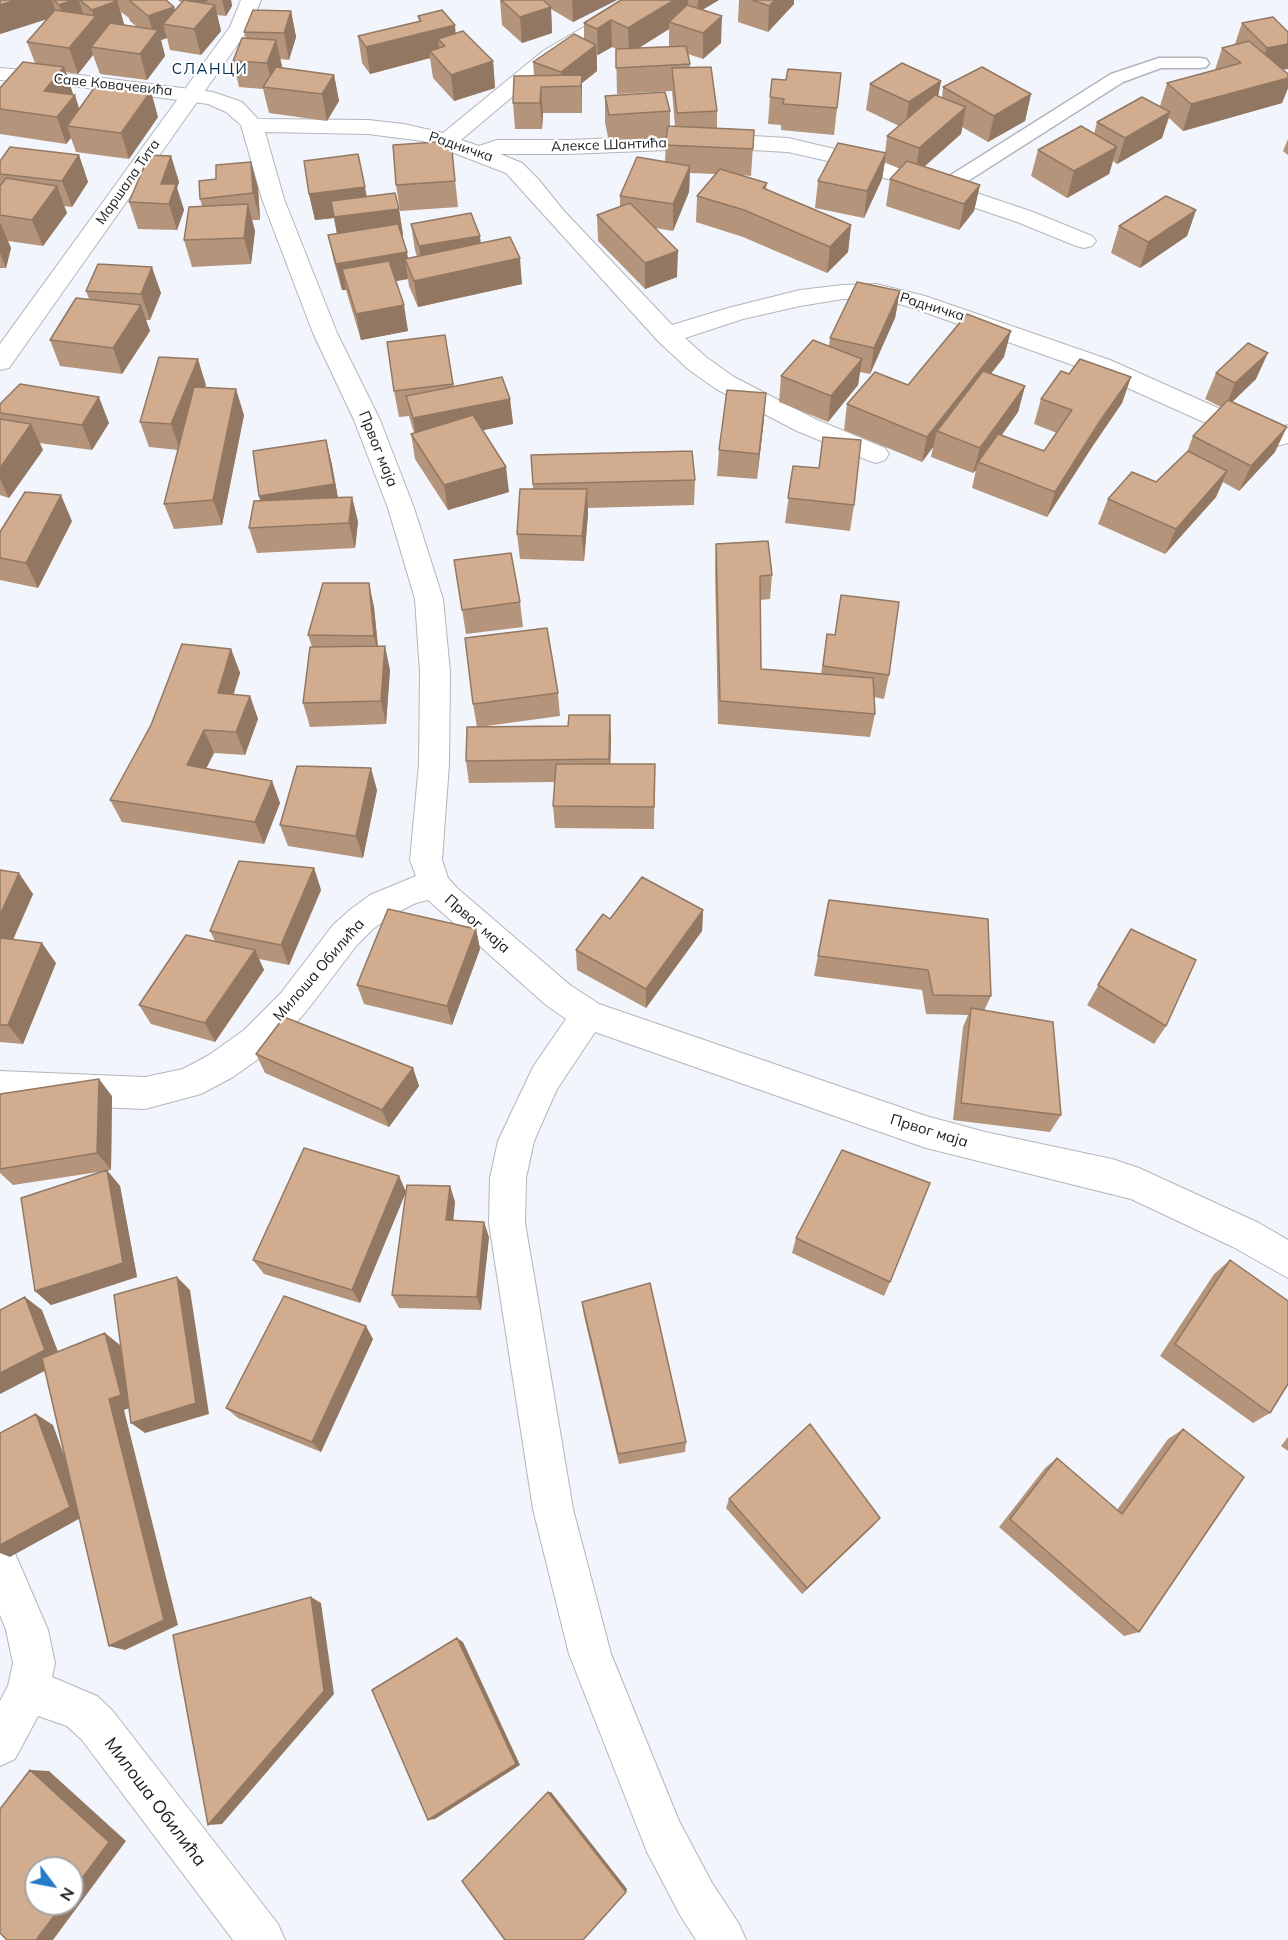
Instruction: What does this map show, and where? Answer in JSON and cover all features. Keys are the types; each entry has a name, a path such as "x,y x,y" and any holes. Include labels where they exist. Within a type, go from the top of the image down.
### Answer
{"street":[{"name":"Маршала Тита","path":"0,362 240,27 251,0"},
{"path":"446,141 550,55 644,0"},
{"name":"Саве Ковачевића","path":"0,74 190,94"},
{"path":"190,94 213,98 234,106 252,125"},
{"name":"Радничка","path":"252,125 368,127 428,135 514,168 667,335 697,363 725,383 806,425 876,454"},
{"name":"Првог маја","path":"252,125 277,211 325,333 367,420 401,508 429,599 435,672 434,764 426,860 435,885 446,898 558,995 588,1015 926,1132 985,1149 1112,1176 1139,1185 1236,1229 1288,1260"},
{"name":"Алексе Шантића","path":"479,153 496,147 513,146 568,147 716,141 810,149 942,189 1025,217 1084,241"},
{"name":"Радничка","path":"667,335 737,313 800,298 843,292 876,291 1000,329 1101,366 1246,431 1273,438 1288,434"},
{"name":"Милоша Обилића","path":"0,1087 145,1093 189,1083 221,1066 256,1041 293,1003 345,935 362,919 381,905 410,891 435,885"},
{"path":"588,1015 545,1078 516,1141 508,1178 507,1223 553,1509 590,1654 663,1836 696,1899 723,1940"},
{"path":"0,1565 30,1641 34,1663 28,1692 0,1744"},
{"name":"Милоша Обилића","path":"28,1692 63,1701 82,1711 97,1725 262,1940"}],"lane":[{"path":"942,189 1118,78 1159,63 1200,63"}],"building":[{"path":"0,0 16,0 0,5"},
{"path":"54,0 73,0 59,5"},
{"path":"80,0 117,0 117,1 92,10"},
{"path":"129,0 166,0 174,7 148,16"},
{"path":"184,0 215,5 194,29 163,24"},
{"path":"501,0 543,0 551,7 520,17"},
{"path":"621,0 674,0 628,28 611,20 597,29 584,23"},
{"path":"752,0 775,0 769,6"},
{"path":"687,5 722,16 703,33 669,22"},
{"path":"55,10 96,16 69,48 27,42"},
{"path":"253,10 291,11 284,33 244,32"},
{"path":"442,10 455,25 366,47 358,36 421,21 418,16"},
{"path":"1273,17 1288,32 1288,44 1267,48 1242,23"},
{"path":"110,23 158,30 140,54 91,47"},
{"path":"463,31 493,61 451,75 430,51 445,46 438,39"},
{"path":"574,34 596,45 561,72 533,62"},
{"path":"242,38 276,40 267,63 233,61"},
{"path":"1249,41 1288,74 1288,78 1191,104 1167,83 1241,63 1222,48"},
{"path":"686,46 690,64 616,68 616,49"},
{"path":"23,62 64,67 44,91 75,95 57,117 0,109 0,88"},
{"path":"902,63 941,81 909,102 870,84"},
{"path":"276,67 334,75 322,94 263,87"},
{"path":"711,67 717,111 677,113 672,68"},
{"path":"982,67 1031,94 994,116 943,87"},
{"path":"788,69 841,73 837,108 783,104 784,99 770,97 772,79 786,80"},
{"path":"582,75 581,86 541,87 540,103 513,103 514,76"},
{"path":"97,84 151,91 121,133 67,126"},
{"path":"665,92 670,111 609,115 605,96"},
{"path":"935,95 966,107 919,148 887,136"},
{"path":"1142,97 1170,112 1125,138 1097,122"},
{"path":"668,126 754,130 753,149 665,145"},
{"path":"1081,126 1117,147 1074,171 1038,150"},
{"path":"451,141 455,181 396,185 393,145"},
{"path":"838,143 886,153 867,191 818,181"},
{"path":"10,147 79,155 62,181 0,174 0,161"},
{"path":"358,154 365,187 309,194 304,161"},
{"path":"149,155 171,156 161,184 176,184 169,204 129,202"},
{"path":"637,157 690,166 673,204 620,196"},
{"path":"907,161 980,185 964,204 890,179"},
{"path":"251,162 253,193 200,199 199,181 216,179 216,165"},
{"path":"720,169 767,183 763,188 851,225 830,247 744,210 697,196"},
{"path":"6,178 57,186 32,220 0,215 0,186"},
{"path":"395,193 399,209 334,217 331,201"},
{"path":"1166,196 1196,210 1148,242 1119,226"},
{"path":"630,203 678,251 645,263 597,215"},
{"path":"248,204 244,238 184,240 189,207"},
{"path":"471,213 480,236 419,246 411,224"},
{"path":"398,224 407,252 336,264 328,235"},
{"path":"510,237 520,258 414,281 405,259"},
{"path":"389,261 404,305 356,314 342,269"},
{"path":"98,264 152,267 141,294 86,291"},
{"path":"857,282 900,291 874,348 830,338"},
{"path":"76,298 141,305 113,348 50,340"},
{"path":"967,314 1011,331 927,437 847,404 875,372 908,385"},
{"path":"445,335 453,384 394,391 387,342"},
{"path":"813,340 862,359 831,396 781,376"},
{"path":"1248,343 1268,353 1235,383 1216,373"},
{"path":"159,357 198,359 171,424 140,422"},
{"path":"1080,359 1131,377 1055,492 978,462 998,434 1044,451 1072,410 1041,399 1061,371 1069,374"},
{"path":"983,371 1025,386 980,448 937,431"},
{"path":"502,377 510,399 413,418 406,396"},
{"path":"20,384 99,397 82,425 0,413 0,404"},
{"path":"194,387 236,389 213,500 164,504"},
{"path":"727,390 766,393 759,454 719,450"},
{"path":"1228,400 1287,427 1251,466 1193,436"},
{"path":"473,415 506,467 444,485 411,434"},
{"path":"0,419 31,424 0,468"},
{"path":"823,437 861,440 854,505 788,498 793,466 819,468"},
{"path":"326,440 334,484 259,496 253,451"},
{"path":"692,451 695,480 533,484 531,455"},
{"path":"1188,451 1227,471 1176,529 1108,499 1132,472 1156,482"},
{"path":"520,489 587,489 582,536 517,534"},
{"path":"25,492 61,495 26,563 0,558 0,532"},
{"path":"352,497 349,523 249,528 254,501"},
{"path":"768,541 772,575 760,576 761,669 873,678 875,714 720,701 716,544"},
{"path":"511,553 520,602 462,610 454,560"},
{"path":"323,583 369,583 374,636 308,635"},
{"path":"841,595 899,602 889,675 823,666 827,634 835,635"},
{"path":"547,628 558,693 473,704 465,638"},
{"path":"182,644 231,649 218,693 250,696 236,732 204,730 187,765 272,781 255,822 110,800 151,725"},
{"path":"385,646 381,701 303,703 310,647"},
{"path":"569,715 610,715 609,759 466,761 467,727 568,726"},
{"path":"556,764 655,764 654,807 553,806"},
{"path":"297,766 371,768 356,836 280,825"},
{"path":"239,861 314,868 281,945 210,931"},
{"path":"0,870 19,873 0,915"},
{"path":"642,877 703,910 646,989 576,950 603,914 610,919"},
{"path":"829,900 988,919 991,996 933,995 928,970 818,956"},
{"path":"388,909 476,929 447,1006 357,985"},
{"path":"1131,929 1196,960 1166,1026 1098,985"},
{"path":"186,935 255,950 205,1023 139,1005"},
{"path":"1,938 42,943 8,1025 0,1025"},
{"path":"971,1008 1053,1022 1061,1115 961,1103"},
{"path":"284,1017 413,1068 382,1110 256,1054"},
{"path":"99,1079 97,1153 0,1169 0,1094"},
{"path":"304,1148 399,1176 352,1290 253,1260"},
{"path":"842,1150 930,1183 890,1282 796,1238"},
{"path":"107,1170 123,1263 35,1291 21,1198"},
{"path":"407,1185 450,1186 446,1220 484,1222 477,1297 392,1295"},
{"path":"1230,1260 1288,1301 1288,1384 1270,1413 1175,1344"},
{"path":"177,1277 196,1403 131,1423 114,1295"},
{"path":"650,1283 686,1442 618,1454 582,1302"},
{"path":"284,1296 366,1326 312,1442 226,1408"},
{"path":"25,1297 45,1350 0,1373 0,1310"},
{"path":"105,1333 121,1395 109,1399 164,1620 109,1646 42,1358"},
{"path":"36,1414 70,1507 0,1545 0,1433"},
{"path":"810,1424 880,1518 807,1588 729,1499"},
{"path":"1183,1429 1244,1477 1139,1632 1010,1519 1057,1458 1122,1514"},
{"path":"311,1597 324,1691 208,1825 173,1635"},
{"path":"457,1638 516,1764 428,1820 372,1690"},
{"path":"30,1770 109,1842 84,1876 84,1856 24,1856 24,1916 54,1916 36,1940 7,1940 0,1933 0,1809"},
{"path":"548,1792 626,1892 583,1940 505,1940 462,1881"}],"district":[{"name":"СЛАНЦИ","path":"210,69"}]}
